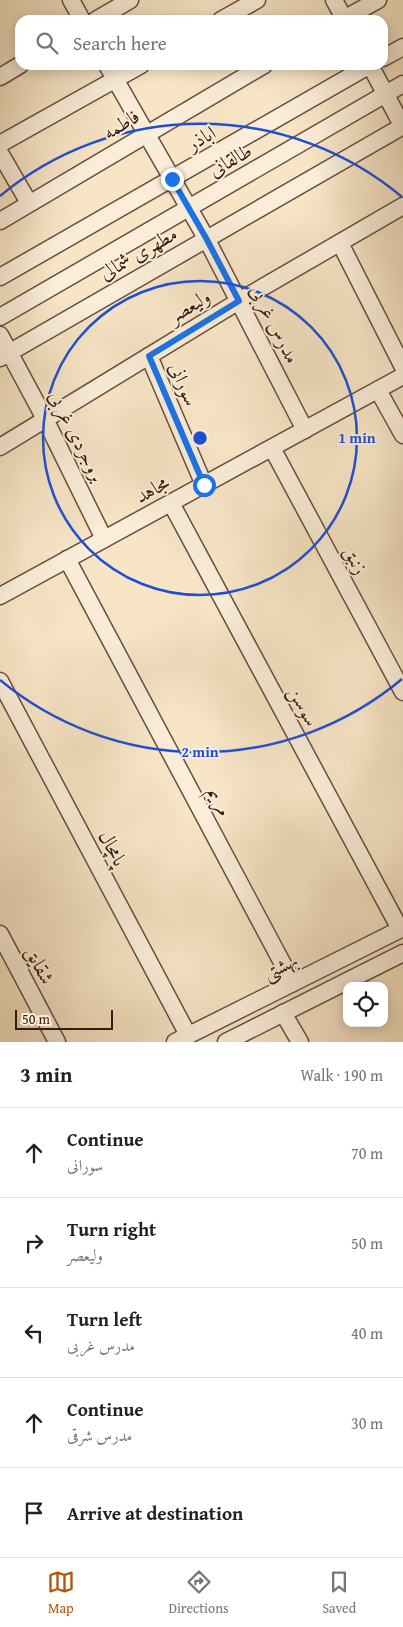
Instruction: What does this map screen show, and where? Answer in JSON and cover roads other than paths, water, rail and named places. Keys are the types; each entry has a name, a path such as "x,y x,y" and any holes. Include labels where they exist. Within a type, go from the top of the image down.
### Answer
{"street":[{"path":"70,0 79,15"},
{"path":"104,15 130,0"},
{"path":"230,15 257,0"},
{"path":"334,0 342,15"},
{"path":"352,15 378,0"},
{"path":"388,55 403,47"},
{"path":"0,76 15,68"},
{"name":"فاطمه","path":"0,220 255,70"},
{"name":"اباذر","path":"0,277 361,70"},
{"path":"373,70 403,126"},
{"name":"مدرس غربی","path":"112,72 206,238 306,430"},
{"name":"فاطمه","path":"0,144 112,72"},
{"name":"طالقانی","path":"0,317 403,84"},
{"name":"مطهری شمالی","path":"5,356 206,238 403,126"},
{"path":"0,154 29,203"},
{"name":"ولیعصر","path":"0,447 239,301 403,206"},
{"path":"340,243 403,367"},
{"name":"بروجردی غربی","path":"0,335 5,356 45,419 104,539"},
{"name":"سورانی","path":"149,356 204,485"},
{"name":"مجاهد","path":"0,596 403,376"},
{"path":"378,390 403,435"},
{"name":"زنبق","path":"272,448 403,692"},
{"name":"سوسن","path":"171,503 402,929"},
{"name":"مریم","path":"67,559 294,983"},
{"name":"پامچال","path":"0,681 182,1039"},
{"name":"بهشتی","path":"182,1039 402,929"},
{"name":"شقایق","path":"0,934 57,1042"},
{"path":"226,1042 403,953"},
{"path":"283,1013 300,1042"}]}
